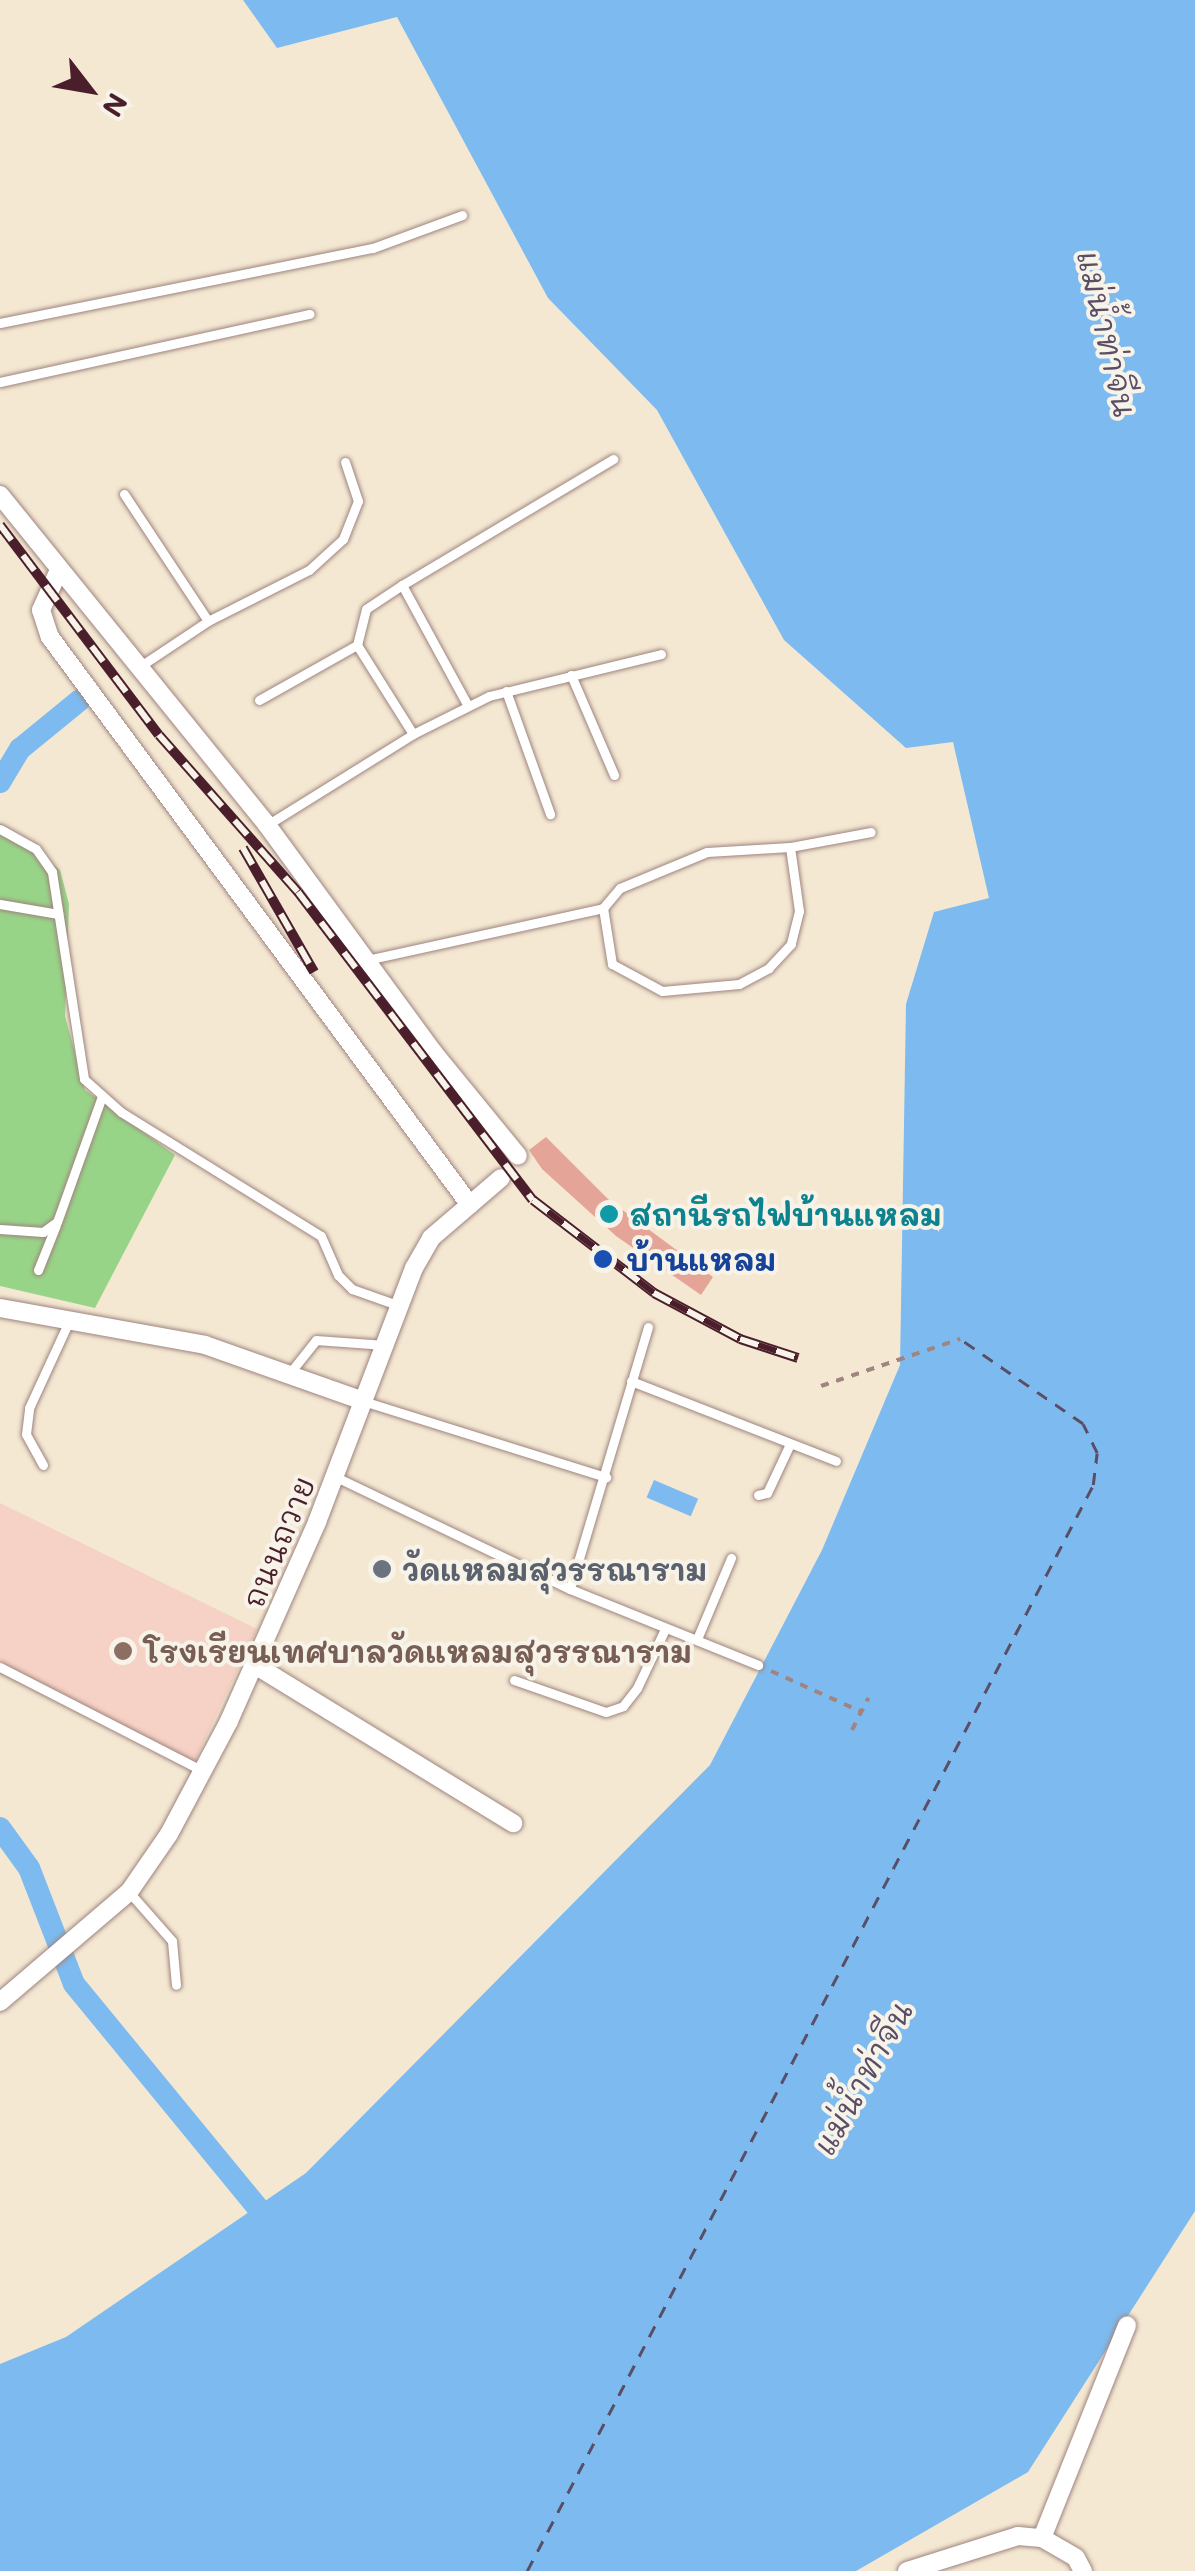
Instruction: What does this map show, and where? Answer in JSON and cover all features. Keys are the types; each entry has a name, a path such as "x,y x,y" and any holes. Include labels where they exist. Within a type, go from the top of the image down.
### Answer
{"street":[{"path":"0,495 267,825 518,1156"},
{"path":"59,570 41,610 50,637 470,1205"},
{"name":"ถนนถวาย","path":"0,2002 37,1976 130,1892 204,1771 336,1477 397,1305 431,1238 501,1178"},
{"path":"0,1308 206,1345 363,1401"},
{"path":"254,1665 513,1824"},
{"path":"1042,2538 1128,2324"},
{"path":"907,2571 970,2546 1042,2538 1076,2558 1083,2571"}],"lane":[{"path":"0,323 373,248 462,215"},
{"path":"0,382 310,314"},
{"path":"259,700 357,644 366,610 402,585 614,459"},
{"path":"139,667 208,621 309,570 342,539 358,501 345,462"},
{"path":"124,494 208,621"},
{"path":"402,585 468,706"},
{"path":"357,644 413,734"},
{"path":"267,825 413,734 468,706 506,692 661,654"},
{"path":"571,675 614,775"},
{"path":"506,692 550,814"},
{"path":"0,829 36,849 52,872 76,1054 84,1079 102,1096 321,1236 338,1275 352,1289 397,1305"},
{"path":"367,960 603,908 620,888 706,852 790,847 871,832"},
{"path":"603,908 612,964 632,980 662,991 740,984 769,968 792,944 799,889 790,847"},
{"path":"0,904 58,914"},
{"path":"38,1270 102,1096"},
{"path":"0,1229 43,1232 57,1222"},
{"path":"43,1465 26,1434 30,1408 70,1319"},
{"path":"570,1589 648,1327"},
{"path":"289,1374 316,1340 384,1345"},
{"path":"631,1381 836,1461"},
{"path":"363,1401 606,1478"},
{"path":"758,1495 767,1493 790,1444"},
{"path":"336,1477 570,1589 758,1665"},
{"path":"697,1639 731,1558"},
{"path":"514,1680 606,1712 623,1706 637,1688 665,1629"},
{"path":"0,1666 204,1771"},
{"path":"130,1892 172,1942 176,1985"}],"path":[{"path":"821,1386 960,1339"},
{"path":"758,1665 862,1712"},
{"path":"852,1730 868,1698"}],"shaded area":[{"name":"โรงเรียนเทศบาลวัดแหลมสุวรรณาราม","path":"0,1503 257,1629 191,1769 0,1674"}],"green space":[{"path":"0,823 60,870 69,904 65,1016 85,1090 175,1155 95,1308 0,1286"}],"water":[{"name":"แม่น้ำท่าจีน","path":"243,0 1195,0 1195,2211 1028,2472 856,2571 0,2571 0,2364 66,2337 306,2173 710,1765 822,1550 900,1365 906,1004 934,912 989,898 953,742 906,748 784,640 657,410 548,298 397,17 277,48"},
{"path":"654,1480 698,1499 691,1516 647,1497"}],"building":[{"name":"สถานีรถไฟบ้านแหลม","path":"546,1137 609,1200 713,1277 701,1295 616,1236 542,1169 529,1150"}],"waterway":[{"path":"0,782 20,749 80,700"},
{"path":"0,1828 29,1868 74,1984 276,2230"}],"ferry route":[{"path":"527,2571 1093,1485 1097,1453 1083,1424 960,1339"}],"railway":[{"path":"0,525 159,735 298,892 533,1200 654,1293 740,1339 798,1358"},
{"path":"243,848 314,972"}],"place":[{"name":"สถานีรถไฟบ้านแหลม","path":"609,1214"},
{"name":"บ้านแหลม","path":"603,1259"},
{"name":"วัดแหลมสุวรรณาราม","path":"382,1569"},
{"name":"โรงเรียนเทศบาลวัดแหลมสุวรรณาราม","path":"123,1651"}]}
